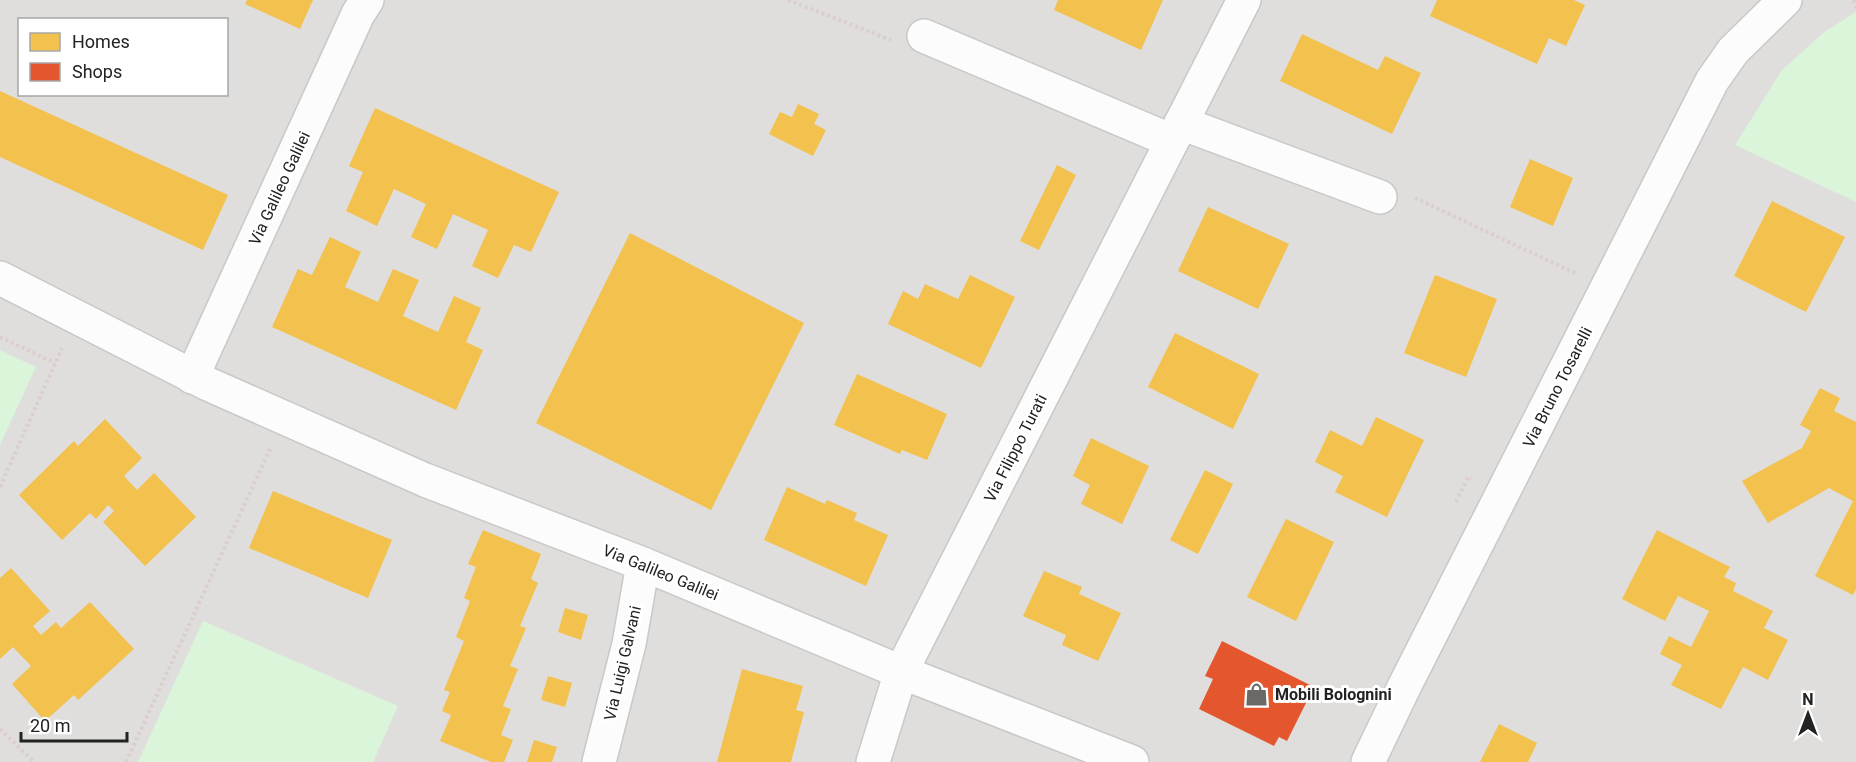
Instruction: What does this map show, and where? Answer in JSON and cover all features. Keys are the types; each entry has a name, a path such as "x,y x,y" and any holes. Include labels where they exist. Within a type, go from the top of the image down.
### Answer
{"street":[{"name":"Via Galileo Galilei","path":"192,377 358,14 367,0"},
{"name":"Via Filippo Turati","path":"873,762 901,672 1244,0"},
{"name":"Via Bruno Tosarelli","path":"1368,762 1712,81 1733,51 1785,0"},
{"name":"Via Bruno Tosarelli","path":"1763,23 1809,0"},
{"path":"924,36 1176,132 1380,197"},
{"name":"Via Galileo Galilei","path":"0,278 192,377 425,480 643,564 901,672 1132,762"},
{"name":"Via Luigi Galvani","path":"599,762 629,644 643,564"}],"path":[{"path":"1854,0 1856,8"},
{"path":"0,487 76,317"},
{"path":"0,337 55,363"},
{"path":"126,762 285,418"},
{"path":"0,729 34,762"}],"shaded area":[{"path":"0,0 1856,0 1856,762 0,762"}],"green space":[{"path":"1856,12 1856,202 1735,145 1782,70 1824,32"},
{"path":"0,350 36,367 0,445"},
{"path":"203,621 398,706 373,762 138,762"}],"building: Homes":[{"path":"247,0 313,0 300,29 245,4"},
{"path":"1058,0 1163,0 1141,50 1054,10"},
{"path":"1437,0 1574,0 1585,5 1566,46 1549,38 1537,64 1430,16"},
{"path":"1302,34 1378,70 1385,56 1421,73 1392,134 1280,81"},
{"path":"0,91 228,195 203,250 0,157"},
{"path":"798,104 819,114 814,124 826,130 813,156 769,134 780,112 792,117"},
{"path":"375,108 559,192 531,252 514,245 498,278 472,266 488,230 453,214 437,249 411,237 426,204 394,189 377,226 346,211 363,172 349,166"},
{"path":"1530,159 1573,178 1553,226 1510,207"},
{"path":"1057,165 1076,175 1039,250 1020,241"},
{"path":"1772,201 1845,237 1806,312 1734,276"},
{"path":"1208,207 1289,244 1258,309 1178,271"},
{"path":"630,233 804,323 711,510 536,423"},
{"path":"330,237 361,252 345,287 378,302 393,269 419,280 403,316 438,332 454,296 481,308 466,342 483,350 456,410 272,327 298,269 312,275"},
{"path":"970,275 1015,297 981,368 888,324 903,291 918,299 925,284 958,299"},
{"path":"1435,275 1497,299 1466,377 1404,353"},
{"path":"1175,333 1259,374 1233,429 1148,387"},
{"path":"857,374 947,414 927,460 902,450 900,454 834,425"},
{"path":"1820,388 1840,398 1834,411 1856,422 1856,589 1853,595 1815,576 1853,501 1829,488 1768,523 1742,481 1802,448 1811,431 1800,425"},
{"path":"1376,417 1424,440 1387,517 1335,492 1343,476 1315,462 1330,430 1362,446"},
{"path":"105,419 142,458 124,476 137,490 154,473 196,517 145,566 103,522 114,511 108,505 96,519 90,513 62,540 19,495 74,441 78,446"},
{"path":"1091,438 1149,466 1122,524 1081,504 1090,485 1073,476"},
{"path":"1205,470 1233,484 1198,554 1170,540"},
{"path":"787,487 825,504 827,500 857,513 854,520 888,535 866,586 764,540"},
{"path":"273,491 392,540 368,598 249,548"},
{"path":"1286,519 1334,542 1296,621 1247,597"},
{"path":"483,530 541,554 531,579 538,583 520,626 526,628 510,666 518,669 503,706 511,709 501,735 513,740 504,762 491,762 440,741 451,715 442,711 450,692 444,690 464,641 456,637 470,601 464,598 476,567 468,564"},
{"path":"1657,530 1730,567 1724,577 1736,583 1733,591 1773,611 1764,628 1788,640 1768,680 1743,667 1721,709 1671,685 1682,665 1660,654 1669,636 1691,647 1709,611 1678,596 1665,621 1622,599"},
{"path":"11,568 50,611 33,626 41,635 56,622 61,628 90,602 134,649 78,700 74,695 45,721 12,684 31,666 13,647 0,659 0,578"},
{"path":"1044,571 1082,587 1079,594 1121,613 1098,661 1062,645 1066,635 1023,616"},
{"path":"565,608 588,615 581,640 558,632"},
{"path":"742,669 803,686 796,710 804,712 791,762 717,762"},
{"path":"548,676 572,683 565,707 541,700"},
{"path":"1499,724 1537,743 1528,762 1480,762"},
{"path":"534,740 557,747 552,762 527,762"}],"building: Shops":[{"path":"1222,641 1314,687 1287,741 1279,737 1274,746 1199,709 1213,679 1205,676"}],"place":[{"name":"Mobili Bolognini","path":"1257,694"}]}
